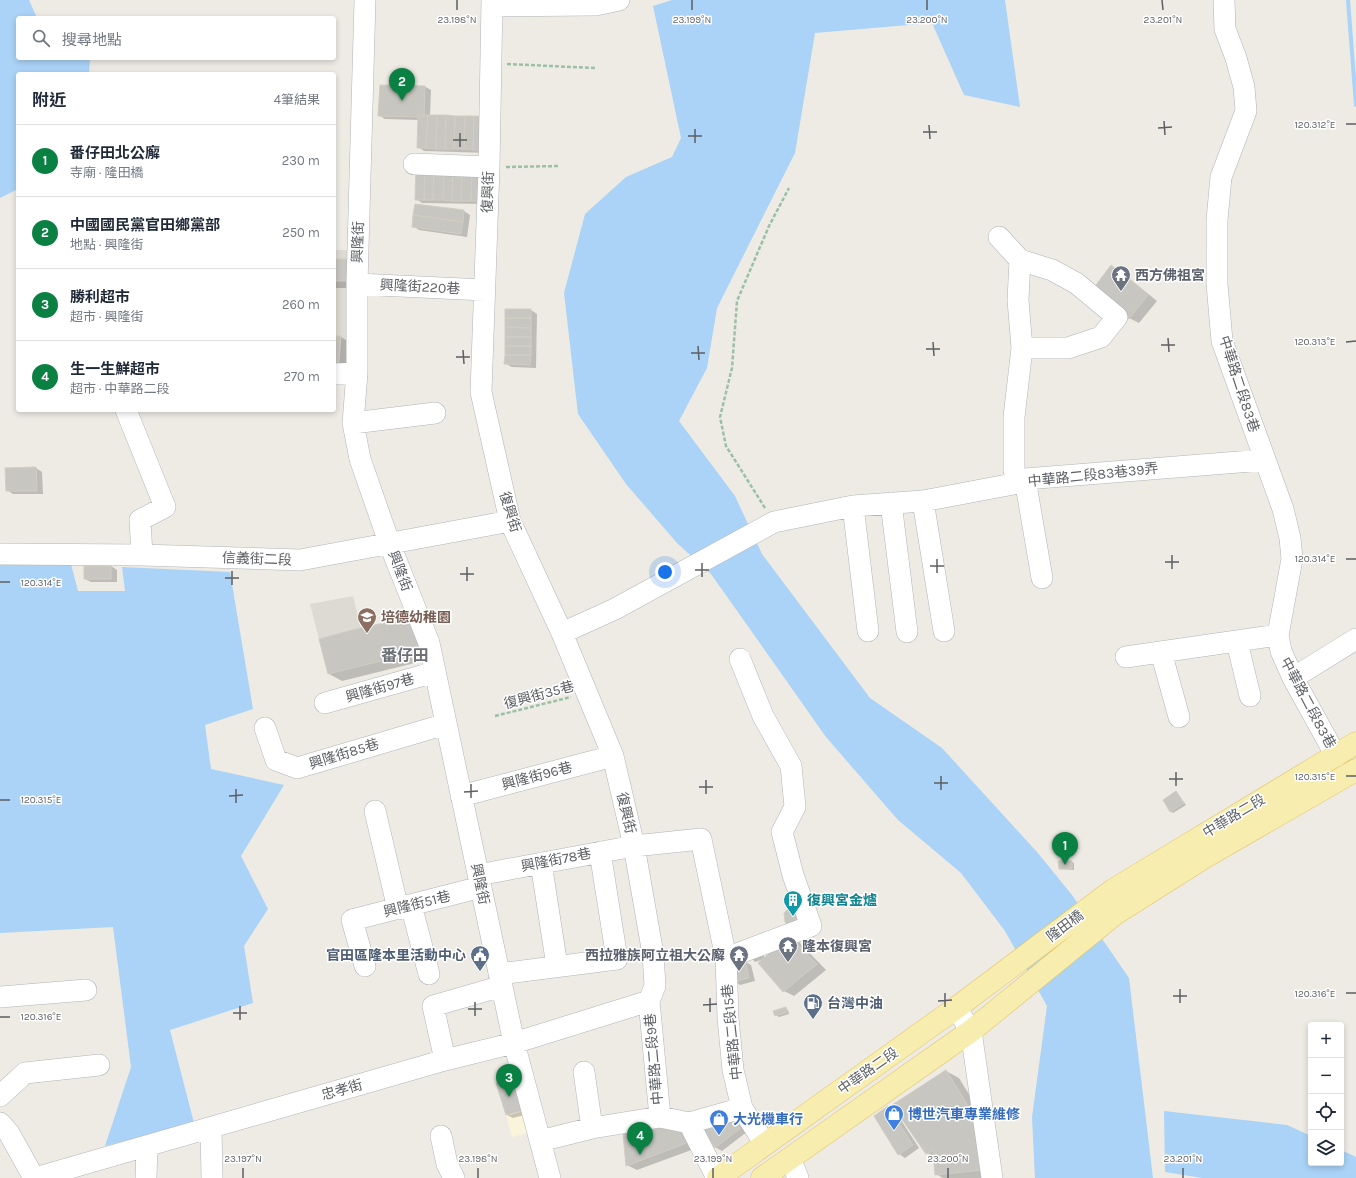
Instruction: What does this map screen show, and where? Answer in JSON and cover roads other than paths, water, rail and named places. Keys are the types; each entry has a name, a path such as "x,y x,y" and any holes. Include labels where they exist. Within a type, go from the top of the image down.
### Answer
{"main road":[{"name":"中華路二段","path":"1113,890 1356,743"},
{"name":"中華路二段","path":"1115,914 1205,857 1356,770"},
{"name":"隆田橋","path":"1016,963 1113,890"},
{"name":"隆田橋","path":"1031,982 1115,914"},
{"name":"中華路二段","path":"718,1178 956,1008 1016,963"},
{"name":"中華路二段","path":"762,1178 971,1031 1031,982"}],"street":[{"name":"興隆街","path":"365,0 357,284 357,373 353,423 360,459 390,545 429,643 514,1042 550,1178"},
{"path":"492,3 596,5 619,0"},
{"name":"中華路二段83巷","path":"1224,0 1225,29 1242,80 1246,111 1221,177 1217,220 1217,284 1222,341 1283,509 1290,538 1292,559 1278,635 1281,651 1293,678 1336,756"},
{"name":"復興街","path":"492,3 489,167 481,392 510,521 562,633 613,756 634,846 653,954 655,986 649,1001"},
{"path":"414,164 489,167"},
{"path":"999,237 1020,260 1052,270 1076,283 1117,316 1101,337 1068,348 1022,348"},
{"path":"1020,260 1018,300 1022,348 1014,417 1014,470 1022,481 1042,578"},
{"name":"興隆街220巷","path":"357,284 484,290"},
{"path":"336,374 357,373"},
{"path":"127,412 166,507 140,520 142,554"},
{"path":"353,423 435,413"},
{"name":"中華路二段83巷39弄","path":"562,633 615,609 774,522 853,506 923,501 1022,481 1264,460"},
{"path":"923,501 944,631"},
{"path":"891,503 907,632"},
{"path":"853,506 868,631"},
{"name":"信義街二段","path":"0,554 142,554 300,560 390,545 510,521"},
{"path":"1126,657 1278,635"},
{"path":"1293,678 1356,640"},
{"path":"1237,642 1250,696"},
{"path":"1161,652 1179,717"},
{"path":"726,958 811,926 793,875 782,832 795,807 791,766 763,716 740,659"},
{"name":"興隆街97巷","path":"325,703 435,672"},
{"name":"興隆街85巷","path":"265,728 276,760 297,768 446,724"},
{"name":"興隆街96巷","path":"461,796 613,756"},
{"path":"375,810 405,907 429,974"},
{"name":"中華路二段15巷","path":"701,838 726,958 728,1018 733,1070 742,1108 765,1144"},
{"name":"興隆街78巷","path":"479,881 541,863 634,846 701,838"},
{"path":"445,1060 433,1006 500,980 557,966 617,959 600,852"},
{"path":"541,863 557,966"},
{"name":"興隆街51巷","path":"365,966 352,920 405,907 479,881"},
{"path":"0,998 86,990"},
{"name":"忠孝街","path":"35,1178 445,1060 514,1042 649,1001"},
{"name":"中華路二段9巷","path":"649,1001 660,1117"},
{"path":"956,1008 971,1031 992,1178"},
{"path":"0,1096 25,1073 99,1065"},
{"path":"584,1072 592,1128"},
{"path":"540,1140 592,1128 660,1117 689,1123 742,1108"},
{"path":"0,1122 9,1133 35,1178"},
{"path":"689,1123 718,1178"},
{"path":"211,1128 212,1178"},
{"path":"441,1136 448,1164 454,1178"},
{"path":"146,1178 147,1146"},
{"path":"790,1158 798,1178"}],"water":[{"path":"0,0 29,0 36,16 16,16 16,60 90,60 89,72 16,72 16,190 0,198"},
{"path":"672,0 1005,0 1020,107 964,95 932,23 815,33 795,153 717,308 707,368 679,421 735,496 762,554 870,698 942,748 1037,852 1072,895 1129,978 1153,1178 1035,1178 1032,1117 1047,1006 1005,931 961,873 898,820 826,737 711,574 677,543 626,484 578,414 564,293 585,214 626,177 672,157 681,138 653,6"},
{"path":"0,562 71,564 78,591 125,591 122,567 230,572 253,709 205,725 211,769 284,785 241,856 268,909 244,946 253,1003 170,1030 194,1123 105,1146 131,1067 113,927 0,933"},
{"path":"1164,1111 1287,1125 1308,1135 1308,1166 1344,1166 1344,1151 1356,1157 1356,1178 1202,1178 1165,1172"}],"waterway":[{"path":"1348,0 1356,105"}],"place":[{"name":"中國國民黨官田鄉黨部","path":"402,101"},
{"name":"西方佛祖宮","path":"1121,292"},
{"name":"培德幼稚園","path":"367,634"},
{"name":"番仔田北公廨","path":"1065,865"},
{"name":"復興宮金爐","path":"793,917"},
{"name":"隆本復興宮","path":"788,963"},
{"name":"官田區隆本里活動中心","path":"480,972"},
{"name":"西拉雅族阿立祖大公廨","path":"739,972"},
{"name":"台灣中油","path":"813,1020"},
{"name":"勝利超市","path":"509,1097"},
{"name":"博世汽車專業維修","path":"894,1131"},
{"name":"大光機車行","path":"719,1136"},
{"name":"生一生鮮超市","path":"640,1155"}],"district":[{"name":"番仔田","path":"405,655"}]}
